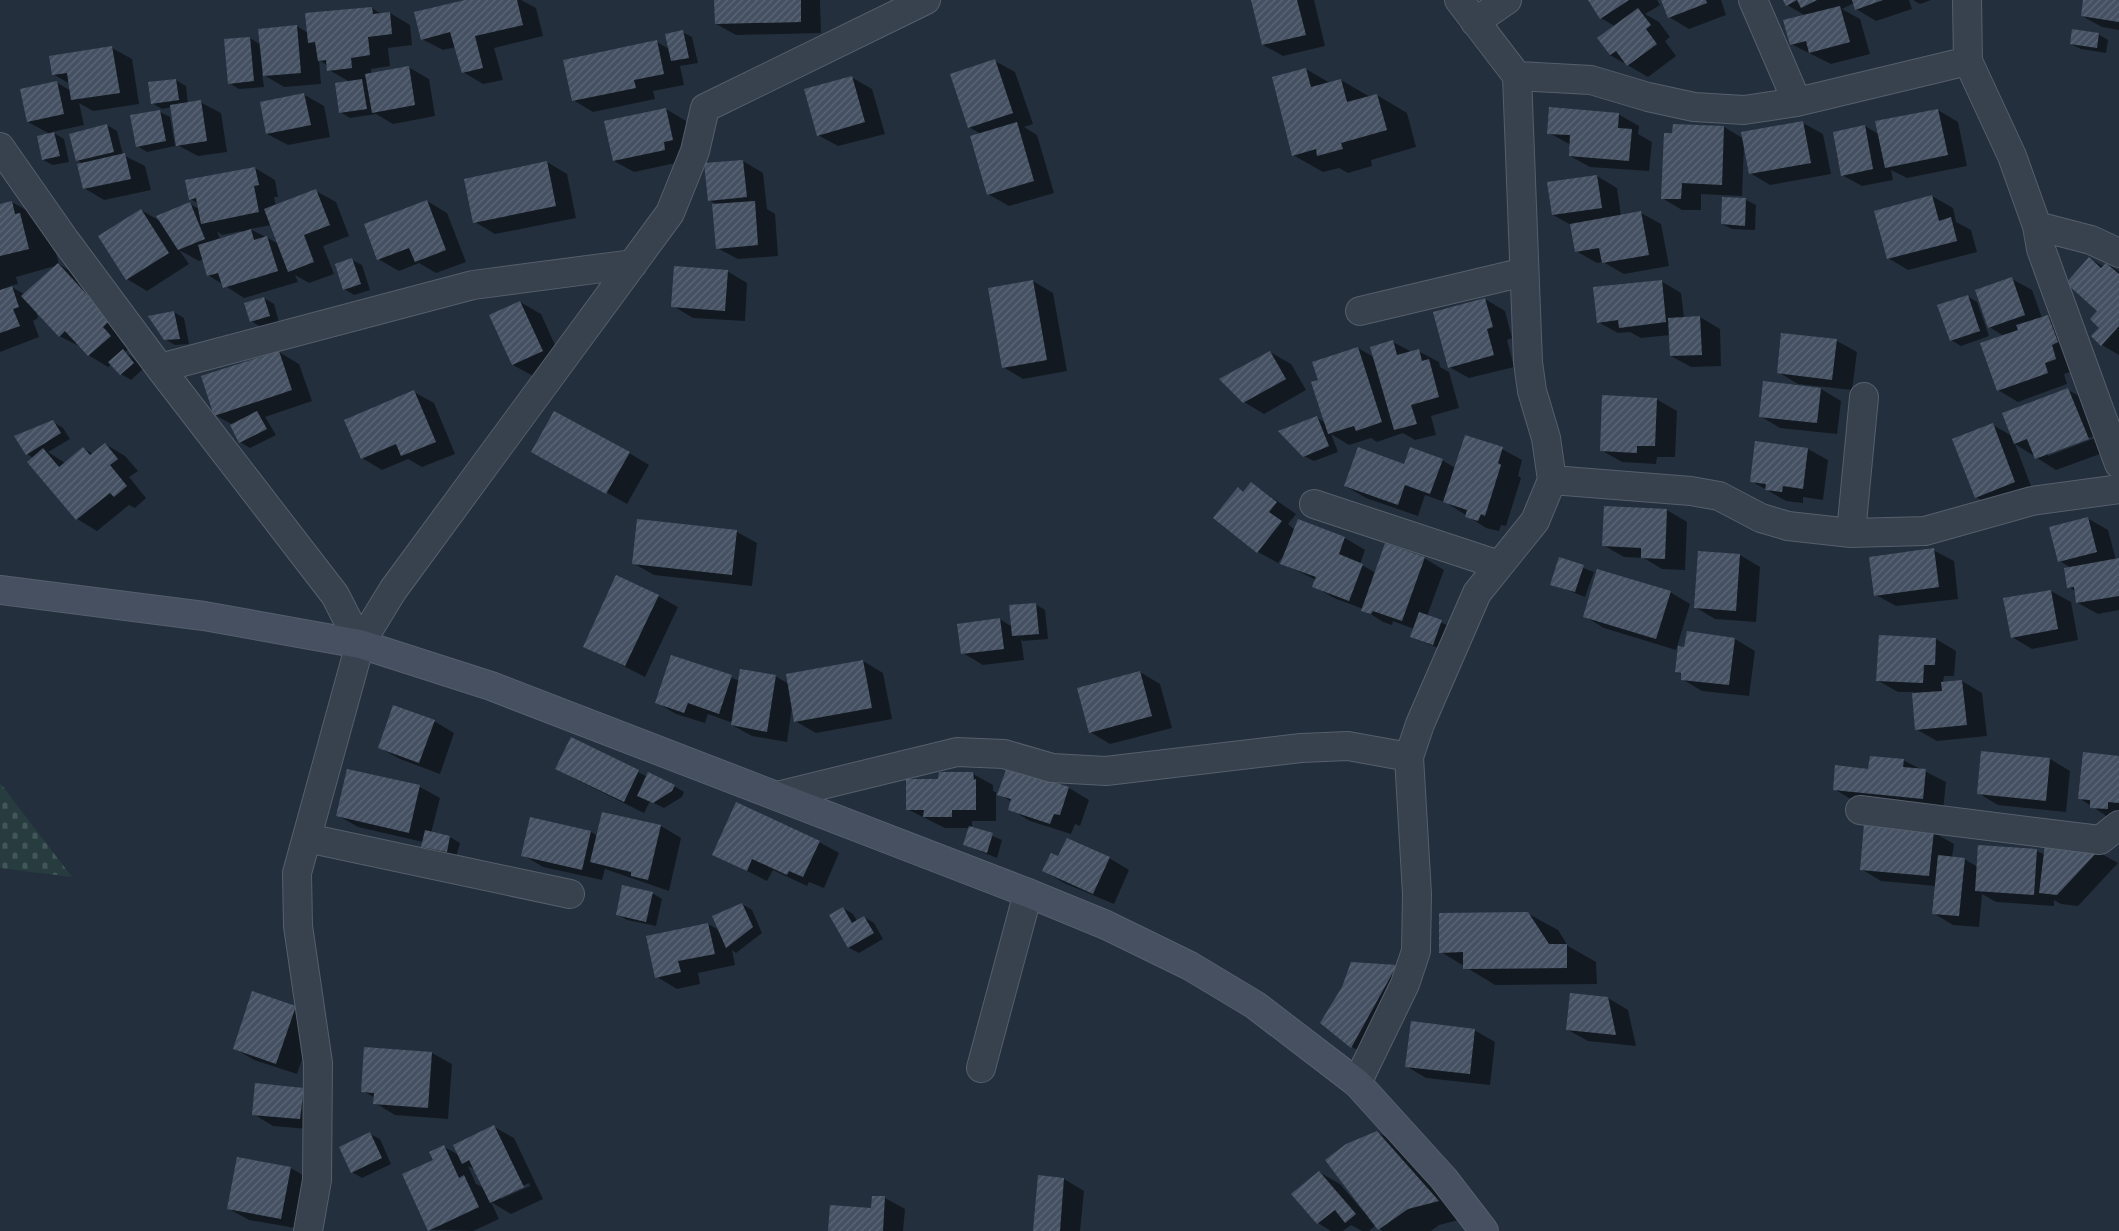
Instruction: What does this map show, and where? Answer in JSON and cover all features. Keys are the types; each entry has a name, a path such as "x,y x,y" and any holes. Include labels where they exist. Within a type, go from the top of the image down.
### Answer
{"street":[{"path":"308,1231 317,1180 318,1063 298,926 298,873 360,644 393,590 670,213 695,151 705,108 926,0"},
{"path":"1357,1083 1405,984 1416,951 1417,894 1409,756 1461,627 1477,593 1535,521 1552,480 1546,438 1532,391 1528,362 1517,76 1459,0"},
{"path":"1475,22 1506,0"},
{"path":"1753,0 1797,102"},
{"path":"1967,0 1968,61 2012,156 2037,226 2041,249 2119,464"},
{"path":"1517,76 1591,80 1648,97 1694,107 1744,110 1797,102 1968,61"},
{"path":"0,147 65,240 160,368 334,595 360,644"},
{"path":"2037,226 2091,240 2119,253"},
{"path":"160,368 473,285 633,264"},
{"path":"1360,311 1524,272"},
{"path":"1851,533 1864,397"},
{"path":"1552,480 1691,491 1720,496 1760,518 1788,526 1851,533 1925,530 2032,501 2119,489"},
{"path":"1314,504 1499,565"},
{"path":"0,590 204,616 360,644 491,686 1028,893 1106,926 1190,966 1255,1005 1357,1083 1444,1179 1484,1231"},
{"path":"777,796 957,752 1004,754 1052,768 1106,771 1301,748 1348,746 1409,756"},
{"path":"1860,810 2100,840 2119,825"},
{"path":"307,838 570,894"},
{"path":"981,1068 1028,893"}],"green space":[{"path":"0,783 72,877 0,868"}],"building":[{"path":"465,0 517,0 523,25 475,36 483,68 462,73 450,32 421,40 414,12"},
{"path":"714,0 801,0 801,22 715,24"},
{"path":"1251,0 1297,0 1306,35 1262,45"},
{"path":"1588,0 1629,0 1600,19"},
{"path":"1661,0 1706,0 1707,3 1668,18"},
{"path":"1783,0 1797,0 1786,6"},
{"path":"1797,0 1817,0 1801,8"},
{"path":"1852,0 1883,0 1855,10"},
{"path":"2083,0 2119,0 2119,22 2081,16"},
{"path":"1840,6 1850,42 1809,53 1806,41 1790,45 1783,20"},
{"path":"372,7 373,14 390,12 392,34 368,37 370,55 351,58 352,68 327,71 326,60 318,61 315,42 308,43 305,13"},
{"path":"1638,8 1651,25 1646,29 1657,44 1627,66 1616,51 1610,55 1597,38"},
{"path":"297,25 301,73 263,76 258,29"},
{"path":"2072,29 2099,33 2097,48 2070,44"},
{"path":"683,30 689,58 671,61 665,34"},
{"path":"250,37 254,81 228,84 224,39"},
{"path":"657,40 664,74 634,80 636,88 572,101 563,60"},
{"path":"112,46 120,93 71,100 67,73 52,75 49,56"},
{"path":"995,59 1013,113 968,128 950,74"},
{"path":"409,66 415,105 372,113 365,74"},
{"path":"1306,68 1311,87 1341,79 1347,102 1377,94 1387,130 1341,143 1343,149 1317,156 1316,149 1292,156 1272,77"},
{"path":"852,76 865,122 817,136 804,89"},
{"path":"176,79 179,100 151,104 148,82"},
{"path":"362,79 367,109 339,113 335,83"},
{"path":"57,81 64,114 27,122 20,89"},
{"path":"304,93 311,125 266,134 260,102"},
{"path":"201,100 207,141 176,146 170,105"},
{"path":"1549,107 1619,113 1618,128 1632,129 1629,161 1569,156 1570,135 1547,134"},
{"path":"666,108 673,140 664,142 665,150 613,161 604,121"},
{"path":"1938,109 1948,155 1885,168 1875,121"},
{"path":"160,110 166,141 136,147 130,115"},
{"path":"1803,121 1811,163 1749,174 1741,132"},
{"path":"1017,122 1034,181 987,195 970,136"},
{"path":"107,124 114,152 76,161 69,134"},
{"path":"1673,124 1724,126 1722,185 1682,183 1681,199 1661,199 1664,133 1672,133"},
{"path":"1865,125 1873,169 1841,176 1833,132"},
{"path":"54,132 60,156 42,160 37,136"},
{"path":"125,153 131,179 83,189 77,164"},
{"path":"743,160 747,197 708,201 704,163"},
{"path":"547,161 556,206 473,223 464,179"},
{"path":"255,167 259,185 254,186 259,212 201,224 196,198 189,200 185,180"},
{"path":"1597,175 1602,208 1552,215 1547,182"},
{"path":"316,189 330,225 304,235 314,262 288,272 264,209"},
{"path":"1932,195 1939,221 1951,217 1957,241 1887,259 1874,211"},
{"path":"1722,197 1746,198 1745,226 1721,224"},
{"path":"427,200 446,250 415,262 409,248 377,260 364,224"},
{"path":"12,201 15,214 20,213 29,249 0,256 0,204"},
{"path":"755,201 758,245 716,249 712,204"},
{"path":"190,202 205,239 178,250 156,216"},
{"path":"141,209 169,253 126,280 98,236"},
{"path":"1641,211 1649,255 1602,263 1599,248 1575,252 1570,224"},
{"path":"251,229 254,240 267,236 278,271 223,288 218,273 207,276 198,245"},
{"path":"2089,257 2101,268 2106,263 2119,274 2119,326 2101,346 2091,336 2099,328 2090,319 2097,311 2066,283"},
{"path":"352,258 361,284 343,290 335,264"},
{"path":"58,263 110,320 103,327 111,336 88,356 65,331 59,337 21,296"},
{"path":"674,266 728,270 725,311 671,307"},
{"path":"2012,277 2025,315 1988,328 1975,290"},
{"path":"1033,280 1047,360 1002,368 988,288"},
{"path":"1662,280 1666,322 1619,328 1618,320 1597,323 1593,287"},
{"path":"12,286 19,307 13,309 20,326 0,333 0,290"},
{"path":"1968,295 1980,331 1950,341 1937,305"},
{"path":"264,297 270,316 250,322 244,303"},
{"path":"1485,298 1493,327 1487,329 1494,355 1448,368 1433,312"},
{"path":"520,301 543,351 512,365 489,315"},
{"path":"174,311 180,339 164,340 148,316"},
{"path":"2048,315 2058,342 2052,345 2056,359 2045,363 2048,373 1997,391 1980,343 2018,330 2016,325"},
{"path":"1700,316 1702,355 1670,356 1668,318"},
{"path":"1781,333 1837,339 1832,380 1777,373"},
{"path":"1393,340 1397,355 1419,349 1422,361 1429,359 1439,397 1411,405 1417,424 1394,430 1370,347"},
{"path":"1358,347 1382,422 1356,431 1354,426 1328,434 1311,382 1318,380 1312,362"},
{"path":"123,349 134,363 120,375 108,362"},
{"path":"279,351 292,390 214,416 201,376"},
{"path":"1270,351 1286,379 1243,403 1219,379"},
{"path":"1763,381 1821,388 1817,423 1759,417"},
{"path":"2068,388 2089,439 2035,459 2027,439 2014,444 2002,413"},
{"path":"414,390 436,442 401,456 396,444 361,459 344,420"},
{"path":"1602,395 1657,398 1655,446 1637,446 1637,453 1600,451"},
{"path":"257,411 267,429 239,443 230,425"},
{"path":"554,411 630,452 606,494 531,452"},
{"path":"1317,416 1329,446 1303,457 1278,431"},
{"path":"53,420 61,433 26,455 14,436"},
{"path":"1993,423 2015,482 1975,498 1952,439"},
{"path":"1465,435 1503,447 1498,463 1501,465 1485,516 1481,514 1478,521 1465,517 1467,510 1443,502"},
{"path":"1755,441 1808,448 1803,489 1783,486 1782,492 1765,490 1766,484 1750,482"},
{"path":"105,443 118,459 110,465 127,486 114,497 110,493 76,520 27,462 43,448 59,467 83,447 90,455"},
{"path":"1358,447 1404,464 1410,447 1443,459 1430,494 1405,485 1398,505 1344,486"},
{"path":"1251,482 1277,502 1269,512 1282,521 1257,553 1213,518 1238,487 1243,492"},
{"path":"1604,506 1667,509 1665,559 1641,558 1641,548 1602,546"},
{"path":"2088,517 2097,552 2058,562 2049,527"},
{"path":"637,519 737,530 732,575 632,564"},
{"path":"1298,519 1345,537 1339,554 1363,564 1349,601 1312,587 1316,577 1280,564"},
{"path":"1385,543 1425,557 1402,621 1373,611 1371,614 1361,611"},
{"path":"1934,548 1939,587 1874,596 1869,557"},
{"path":"1698,551 1740,554 1736,611 1694,608"},
{"path":"1559,557 1584,565 1575,592 1550,585"},
{"path":"2119,558 2119,596 2076,603 2074,587 2067,588 2064,568"},
{"path":"1597,569 1671,591 1656,639 1583,617"},
{"path":"616,575 659,595 625,666 583,647"},
{"path":"2051,590 2058,629 2011,638 2003,598"},
{"path":"1036,603 1039,634 1012,636 1009,605"},
{"path":"1419,612 1442,620 1433,645 1410,637"},
{"path":"1000,618 1004,649 961,654 957,624"},
{"path":"1687,631 1735,638 1729,685 1681,680 1681,673 1675,672 1678,646 1684,647"},
{"path":"1879,635 1936,638 1935,665 1924,665 1923,683 1876,681"},
{"path":"671,655 732,675 719,714 688,703 684,713 655,703"},
{"path":"863,660 872,708 794,722 786,674"},
{"path":"740,669 776,675 767,732 731,725"},
{"path":"1140,671 1152,716 1089,733 1077,688"},
{"path":"1962,680 1967,725 1915,730 1912,693 1942,691 1941,682"},
{"path":"393,705 435,720 419,763 378,748"},
{"path":"571,737 639,770 624,802 555,769"},
{"path":"1981,751 2050,758 2046,801 1977,794"},
{"path":"2083,752 2119,756 2119,803 2108,802 2108,809 2090,808 2090,800 2078,799"},
{"path":"1870,756 1904,759 1903,767 1926,769 1923,799 1833,790 1835,765 1868,769"},
{"path":"1007,767 1069,787 1060,815 1054,814 1050,824 1008,810 1011,799 997,795"},
{"path":"347,769 420,785 409,833 336,816"},
{"path":"648,772 675,785 672,791 653,803 637,796"},
{"path":"939,772 973,772 974,780 976,779 976,810 952,810 952,817 923,817 924,810 906,810 906,779 938,779"},
{"path":"736,802 820,841 803,877 789,871 787,875 752,859 747,871 712,855"},
{"path":"602,812 661,825 648,880 631,876 631,872 590,862"},
{"path":"530,817 591,831 582,870 521,856"},
{"path":"1864,824 1934,831 1929,876 1860,870"},
{"path":"969,826 993,833 987,853 963,845"},
{"path":"425,830 450,836 447,852 421,847"},
{"path":"1067,838 1110,857 1093,894 1042,871 1051,853 1058,856"},
{"path":"2045,844 2099,850 2057,895 2039,893"},
{"path":"1978,845 2037,849 2034,895 1975,891"},
{"path":"1938,855 1965,858 1959,916 1932,914"},
{"path":"622,885 653,892 646,922 616,915"},
{"path":"742,903 753,927 726,948 712,916"},
{"path":"843,907 852,923 864,916 874,933 848,948 829,915"},
{"path":"1528,912 1549,944 1567,944 1567,968 1463,969 1463,952 1439,953 1439,913"},
{"path":"708,923 715,954 678,961 681,972 655,978 646,936"},
{"path":"1351,962 1397,965 1351,1048 1320,1023 1342,987"},
{"path":"252,991 296,1006 276,1064 233,1049"},
{"path":"1570,993 1608,997 1616,1035 1566,1030"},
{"path":"1411,1021 1475,1029 1470,1074 1405,1067"},
{"path":"364,1047 432,1052 428,1108 373,1104 374,1093 361,1092"},
{"path":"255,1083 304,1088 300,1119 252,1115"},
{"path":"494,1125 524,1187 490,1203 469,1160 462,1164 453,1145"},
{"path":"1377,1131 1439,1201 1408,1209 1378,1230 1325,1160 1346,1144"},
{"path":"370,1132 382,1158 351,1173 339,1147"},
{"path":"444,1145 459,1178 464,1175 479,1207 428,1231 402,1174 433,1160 429,1152"},
{"path":"237,1157 291,1167 281,1219 227,1209"},
{"path":"1319,1171 1356,1214 1345,1223 1335,1210 1317,1224 1291,1194"},
{"path":"1038,1175 1064,1178 1060,1231 1033,1231"},
{"path":"872,1196 885,1196 883,1231 828,1231 830,1205 871,1208"}]}
